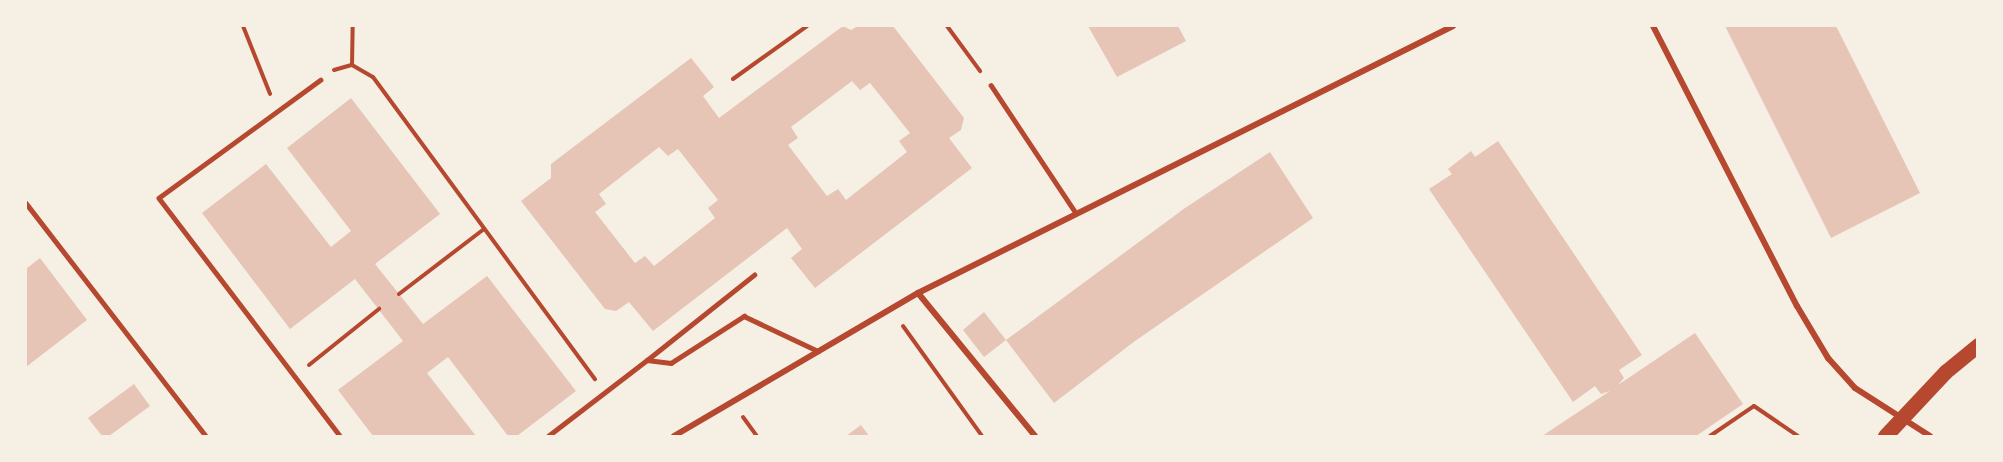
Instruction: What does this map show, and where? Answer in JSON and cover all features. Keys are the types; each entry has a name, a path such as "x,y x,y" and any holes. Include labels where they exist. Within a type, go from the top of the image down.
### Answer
{"main road":[{"path":"1885,436 1977,345"}],"street":[{"path":"674,436 918,293 1453,26"},
{"path":"1653,26 1797,306 1828,358 1855,388 1930,436"},
{"path":"918,293 1035,436"}],"lane":[{"path":"321,80 159,198 340,436"},
{"path":"991,85 1076,213"},
{"path":"26,203 206,436"},
{"path":"548,436 754,275"},
{"path":"647,360 671,363 744,316 818,351"}],"path":[{"path":"243,26 269,92 280,109"},
{"path":"352,65 353,26"},
{"path":"733,79 807,26"},
{"path":"947,26 991,85"},
{"path":"321,80 337,69 352,65 373,77 605,393"},
{"path":"399,294 484,229"},
{"path":"294,376 379,309"},
{"path":"903,326 982,436"},
{"path":"1710,436 1754,406 1798,436"}],"building":[{"path":"843,26 851,30 858,26 893,26 964,118 961,130 949,138 972,168 815,288 791,258 802,249 787,228 653,331 629,302 616,311 605,309 521,201 551,178 551,164 691,58 714,87 703,96 719,118","holes":["852,81 860,90 870,83 910,133 899,141 907,152 846,200 838,189 827,196 788,145 798,138 791,127","659,147 668,156 678,149 718,200 708,208 715,218 654,266 645,256 635,263 595,212 606,204 599,194"]},
{"path":"1088,26 1178,26 1186,41 1117,77"},
{"path":"1725,26 1836,26 1920,193 1831,238"},
{"path":"351,98 440,214 375,264 423,324 487,276 576,391 517,436 508,436 448,357 427,373 476,436 373,436 338,390 403,341 355,279 290,329 202,213 266,164 331,247 351,231 287,148"},
{"path":"1498,141 1642,355 1619,370 1624,378 1618,385 1695,333 1743,404 1696,436 1542,436 1610,391 1601,394 1595,386 1573,402 1429,189 1452,174 1448,169 1471,151 1475,157"},
{"path":"1270,152 1313,218 1135,341 1054,403 1006,340 1185,208"},
{"path":"40,258 87,320 26,367 26,269"},
{"path":"984,312 1006,340 984,357 963,330"},
{"path":"134,384 150,406 109,436 102,436 88,418"},
{"path":"861,425 869,436 846,436"}]}
